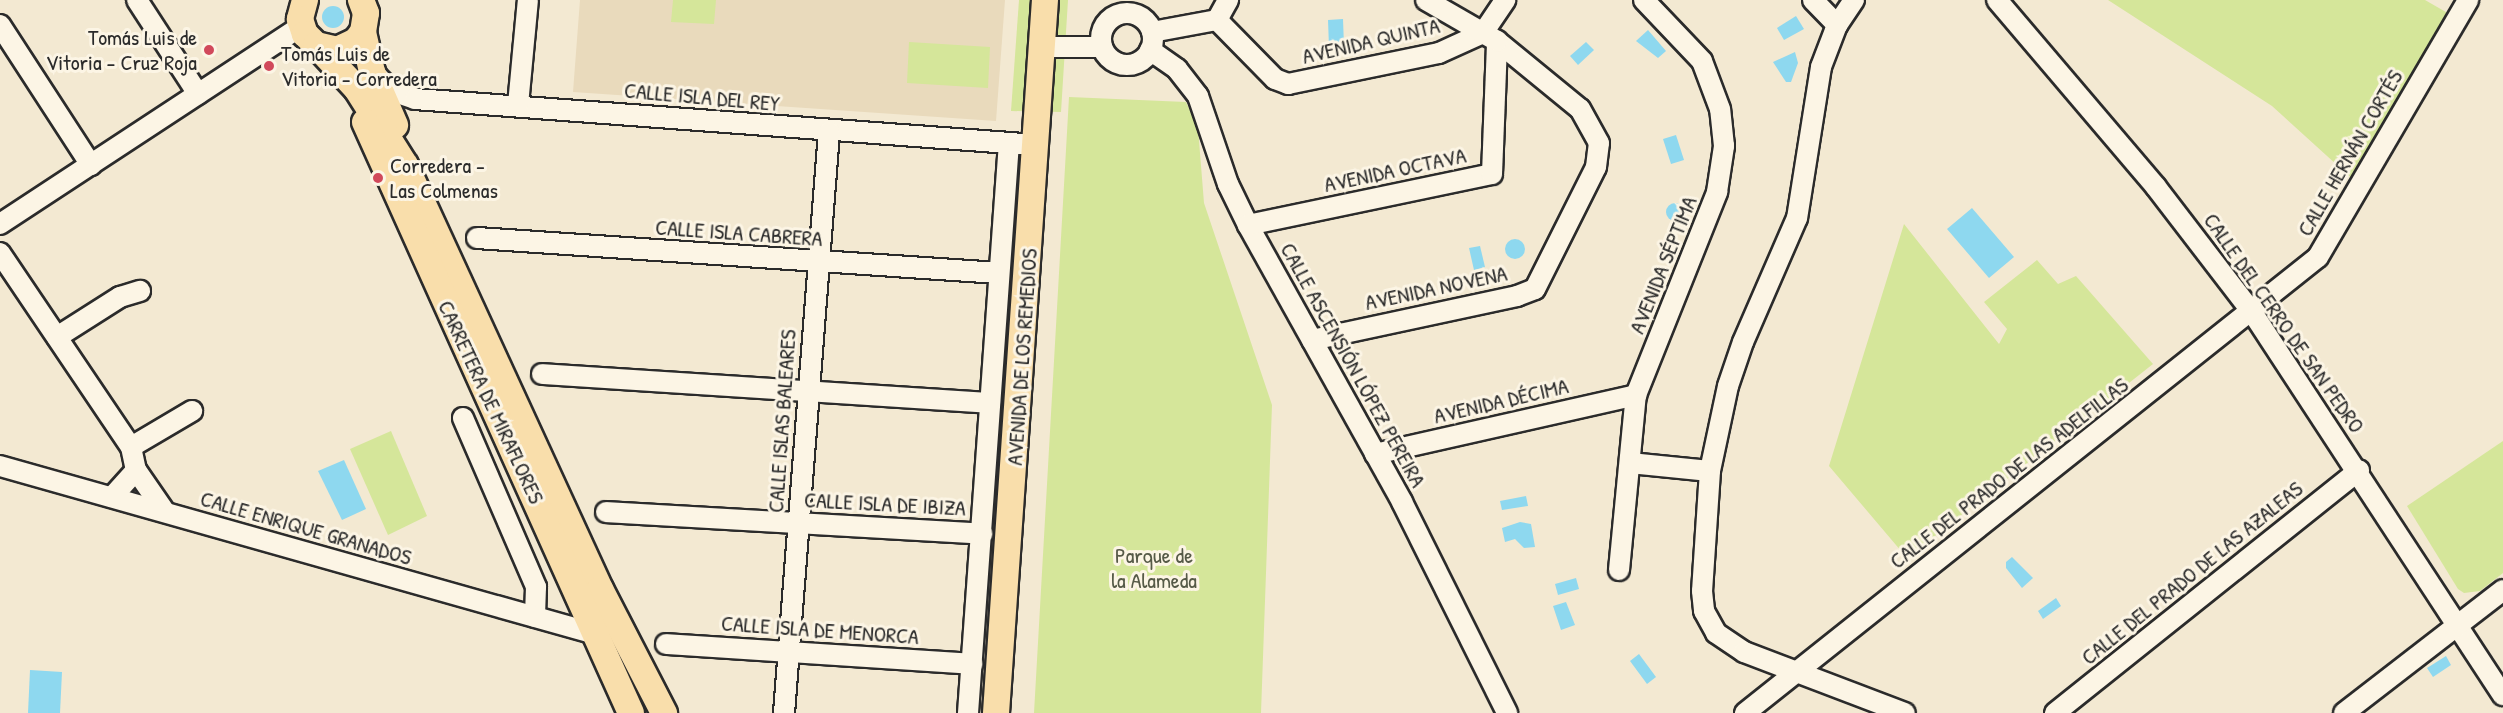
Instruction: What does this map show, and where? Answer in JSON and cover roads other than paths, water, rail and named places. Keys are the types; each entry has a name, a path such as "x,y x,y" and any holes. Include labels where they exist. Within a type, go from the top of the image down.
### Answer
{"main road":[{"name":"CARRETERA DE MIRAFLORES","path":"361,0 366,13 363,32 368,136 599,635 631,713"},
{"name":"AVENIDA DE LOS REMEDIOS","path":"996,713 1037,146 1045,0"},
{"name":"CARRETERA DE MIRAFLORES","path":"306,15 365,81 600,589 664,713"},
{"path":"306,15 337,50 356,41 363,32"},
{"name":"CARRETERA DE MIRAFLORES","path":"600,589 648,713"}],"street":[{"path":"137,0 198,94"},
{"path":"518,105 528,0"},
{"path":"1151,41 1140,16 1120,7 1101,33 1102,47 1109,57 1131,64 1151,41 1217,20 1228,0"},
{"path":"1426,0 1490,37 1505,0"},
{"name":"AVENIDA SÉPTIMA","path":"1619,570 1636,396 1718,192 1724,146 1720,109 1702,62 1644,0"},
{"path":"1813,0 1837,25"},
{"path":"1854,0 1837,25 1821,67 1797,219 1743,342 1728,386 1710,471 1704,611 1716,633 1744,652 1905,713"},
{"name":"CALLE DEL CERRO DE SAN PEDRO","path":"1997,0 2156,187 2252,312 2359,470 2503,695"},
{"name":"CALLE HERNÁN CORTÉS","path":"2252,312 2318,257 2468,0"},
{"path":"0,224 198,94 306,15"},
{"name":"AVENIDA QUINTA","path":"1217,20 1275,79 1288,84 1439,52 1490,37"},
{"path":"0,25 91,165"},
{"name":"AVENIDA OCTAVA","path":"1248,225 1492,174 1490,37"},
{"name":"AVENIDA NOVENA","path":"1312,340 1517,296 1535,289 1596,167 1599,143 1580,109 1490,37"},
{"name":"CALLE ASCENSIÓN LÓPEZ PEREIRA","path":"1151,41 1198,96 1228,184 1248,225 1375,454 1507,713"},
{"path":"1042,47 1102,47"},
{"name":"CALLE ISLA DEL REY","path":"365,81 416,99 1037,146"},
{"name":"CALLE ISLAS BALEARES","path":"784,713 829,132"},
{"name":"AVENIDA DE LOS REMEDIOS","path":"968,713 1009,143"},
{"name":"CALLE ISLA CABRERA","path":"477,238 998,273"},
{"path":"0,253 131,447 136,470 165,512"},
{"path":"57,337 120,297 140,291"},
{"name":"CALLE DEL PRADO DE LAS ADELFILLAS","path":"1745,713 2252,312"},
{"path":"543,374 990,403"},
{"name":"AVENIDA DÉCIMA","path":"1375,454 1636,396"},
{"path":"131,447 192,411"},
{"path":"463,418 536,587 535,617"},
{"path":"1630,462 1710,471"},
{"name":"CALLE ENRIQUE GRANADOS","path":"0,466 599,635"},
{"path":"112,497 136,470"},
{"name":"CALLE DEL PRADO DE LAS AZALEAS","path":"2055,713 2359,470"},
{"name":"CALLE ISLA DE IBIZA","path":"606,512 982,534"},
{"path":"2344,713 2458,622 2503,590"},
{"name":"CALLE ISLA DE MENORCA","path":"666,644 972,664"}],"water":[{"path":"333,6 341,9 344,17 341,25 333,28 325,25 322,17 325,9"},
{"path":"1796,16 1804,29 1784,40 1777,28"},
{"path":"1343,19 1344,46 1329,47 1328,20"},
{"path":"1648,30 1666,51 1658,58 1636,41"},
{"path":"1586,42 1594,50 1578,65 1570,56"},
{"path":"1795,52 1798,63 1791,82 1786,82 1773,62"},
{"path":"1676,135 1684,160 1671,164 1663,139"},
{"path":"1671,203 1679,203 1684,208 1682,219 1671,221 1666,216 1666,208"},
{"path":"1972,208 2014,257 1989,278 1947,229"},
{"path":"1511,239 1519,239 1525,245 1525,253 1519,259 1511,259 1505,253 1505,245"},
{"path":"1480,246 1485,267 1474,270 1469,248"},
{"path":"344,460 366,509 342,520 318,471"},
{"path":"1526,496 1528,506 1502,510 1500,501"},
{"path":"1520,522 1531,524 1535,547 1524,548 1515,539 1505,542 1502,528"},
{"path":"2012,557 2033,578 2022,588 2006,568 2006,562"},
{"path":"1576,578 1579,589 1558,595 1555,584"},
{"path":"2056,598 2061,606 2043,619 2038,611"},
{"path":"1566,602 1575,625 1561,630 1553,606"},
{"path":"1639,654 1656,677 1647,684 1630,661"},
{"path":"2446,656 2451,665 2433,677 2427,668"},
{"path":"30,670 62,672 60,713 28,713"}],"place":[{"name":"Tomás Luis de Vitoria - Cruz Roja","path":"209,50"},
{"name":"Tomás Luis de Vitoria - Corredera","path":"269,66"},
{"name":"Corredera - Las Colmenas","path":"378,178"}],"park label":[{"name":"Parque de la Alameda","path":"1154,568"}]}
